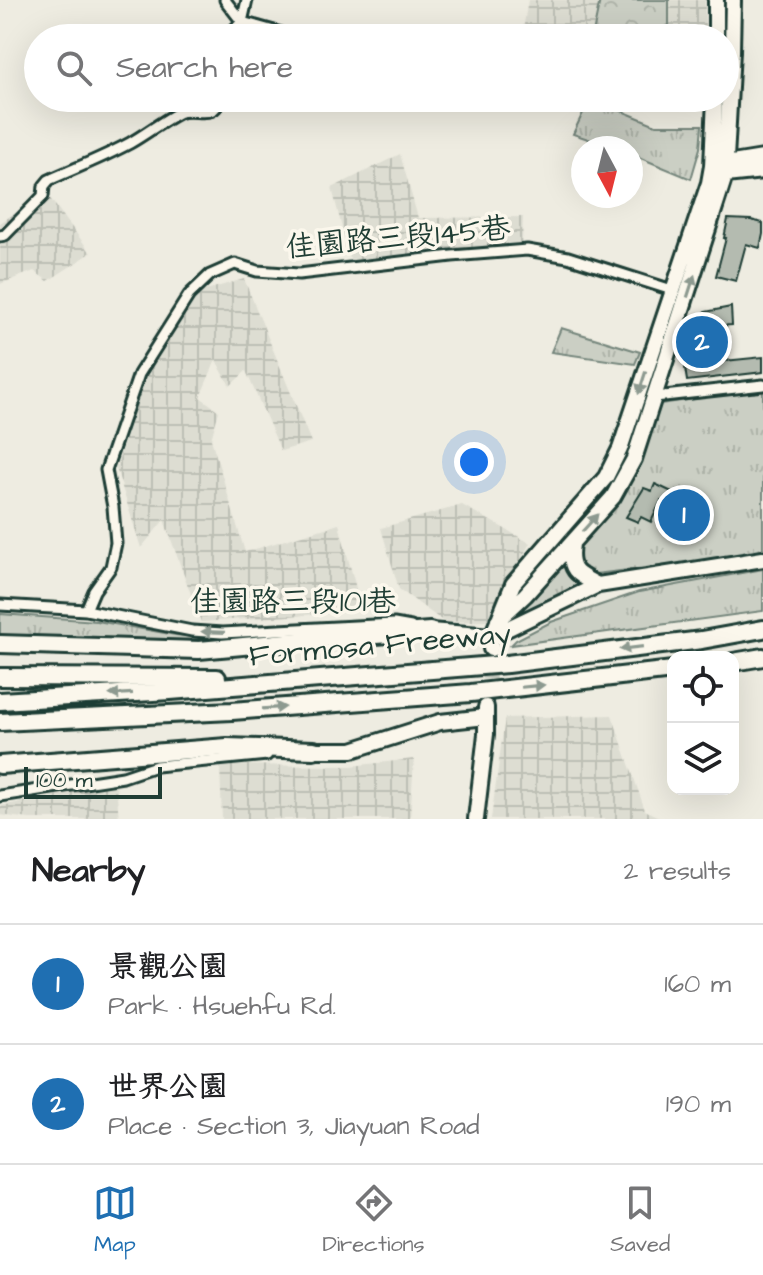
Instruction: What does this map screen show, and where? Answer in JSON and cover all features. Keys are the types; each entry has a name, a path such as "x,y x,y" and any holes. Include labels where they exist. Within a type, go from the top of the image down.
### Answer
{"highway":[{"name":"Formosa Freeway","path":"0,701 507,664 702,640 763,629"},
{"path":"0,644 199,650 430,631"},
{"path":"739,661 763,657"},
{"name":"Formosa Freeway","path":"0,722 232,711 471,693 667,671"},
{"path":"0,677 150,679 350,676"},
{"path":"0,730 232,711"},
{"path":"0,765 227,747 314,750"}],"street":[{"path":"225,0 242,22 249,24"},
{"path":"242,22 247,0"},
{"path":"716,0 716,24"},
{"path":"731,24 733,0"},
{"path":"0,236 5,235 43,196 44,186 49,180 128,144 180,112"},
{"path":"492,642 513,584 606,477 620,449 672,290 719,170 716,112"},
{"path":"498,620 525,595 613,497 634,459 655,397 719,170 724,112"},
{"path":"719,170 763,158"},
{"path":"719,170 763,171"},
{"name":"佳園路三段145巷","path":"86,610 94,591 111,567 114,555 113,507 106,470 139,374 189,295 210,275 235,264 257,271 299,274 527,250 568,257 672,290"},
{"path":"655,397 763,385"},
{"path":"572,544 572,566 580,576 598,585"},
{"path":"492,642 598,585 763,559"},
{"name":"佳園路三段101巷","path":"0,605 86,610 192,631 241,632 394,624 492,642"},
{"path":"0,796 123,777 156,766 314,750 352,750 440,722 486,712 476,819"}],"shaded area":[{"path":"528,0 600,0 595,24 524,24"},
{"path":"669,0 705,0 705,24 669,24"},
{"path":"400,154 418,218 523,217 522,243 350,260 332,188"},
{"path":"46,193 91,253 48,281 34,271 0,284 0,223"},
{"path":"244,279 311,442 281,451 246,371 230,386 216,360 200,397 219,411 211,439 245,552 339,524 362,611 201,622 164,520 141,548 116,468 144,380 189,295"},
{"path":"462,505 530,543 486,621 444,622 399,589 381,528"},
{"path":"612,715 645,810 662,819 491,819 505,718"},
{"path":"414,759 410,819 222,819 220,765 351,766"},
{"path":"116,784 119,819 30,819 0,815 0,806"}],"green space":[{"path":"600,0 669,0 669,24 595,24"},
{"path":"583,112 624,112 656,125 702,125 700,148 691,179 643,159 643,136 573,134"},
{"path":"561,328 640,352 635,364 551,352"},
{"path":"763,389 763,554 595,574 584,572 576,557 578,549 631,481 660,404"},
{"path":"565,562 569,575 583,585 512,618 525,592"},
{"path":"763,569 763,611 511,645 551,622 639,592"},
{"path":"0,614 97,621 176,635 237,641 0,638"}],"building":[{"path":"728,219 763,223 760,248 746,244 736,281 716,276"},
{"path":"731,307 732,325 716,326 704,363 763,357 763,372 687,381 685,368 705,312"},
{"path":"655,484 672,492 667,503 661,501 651,522 641,517 638,522 626,517 644,488 652,491"}],"tunnel":[{"path":"487,700 491,649"}],"place":[{"name":"世界公園","path":"702,342"},
{"name":"景觀公園","path":"684,515"}]}
